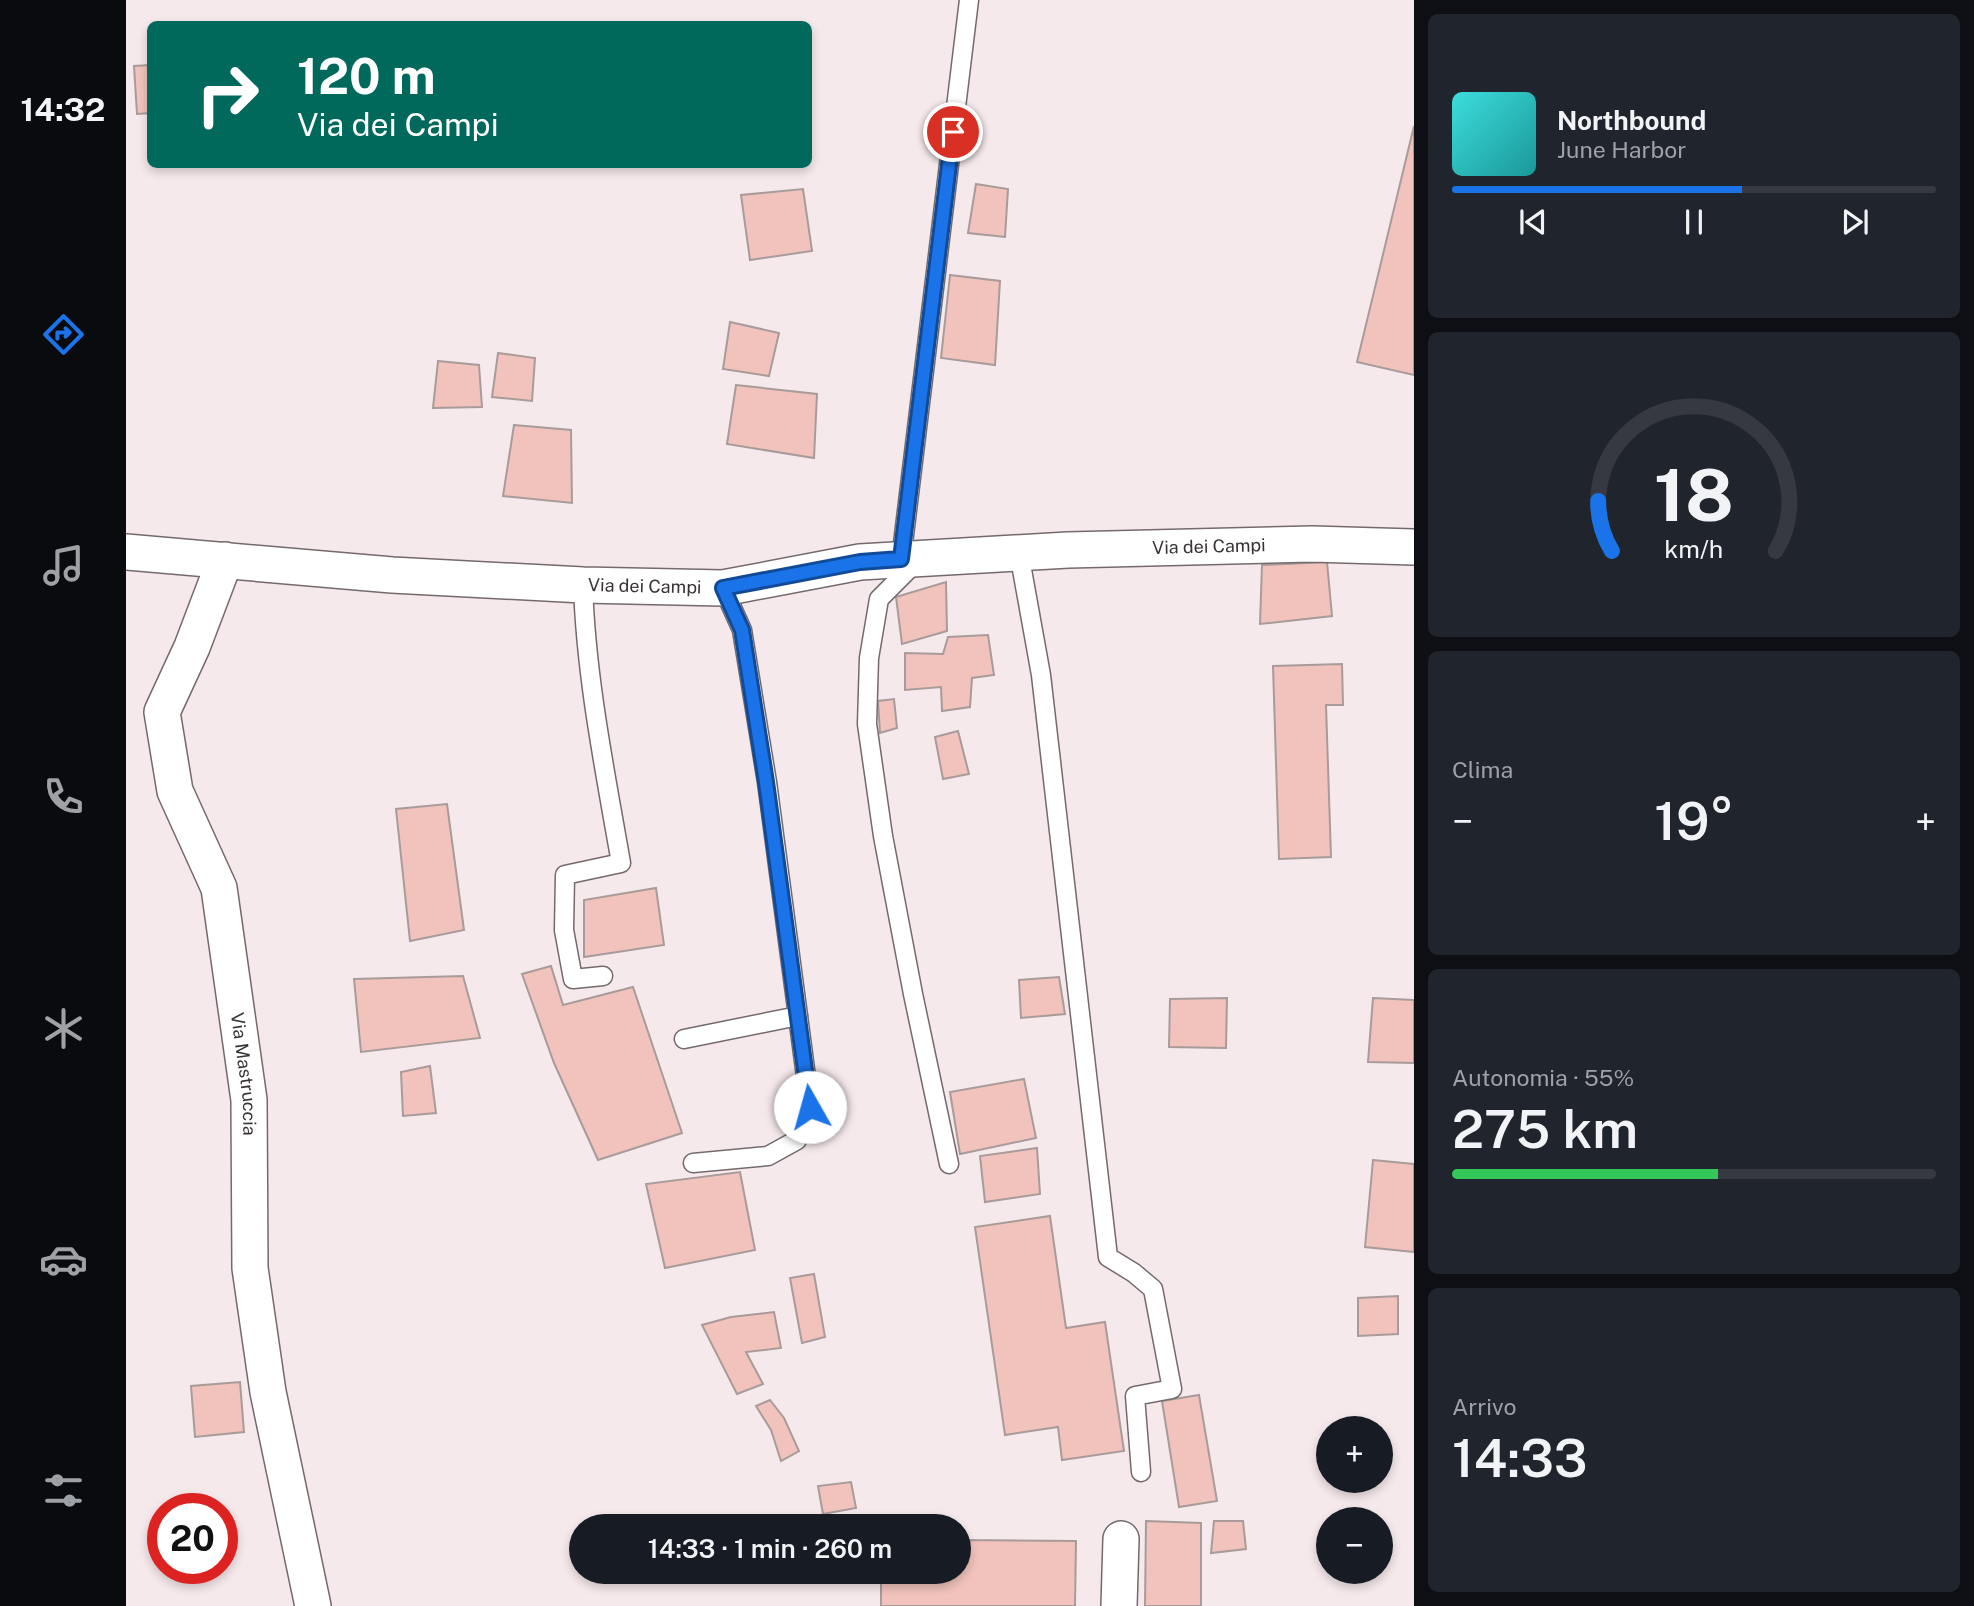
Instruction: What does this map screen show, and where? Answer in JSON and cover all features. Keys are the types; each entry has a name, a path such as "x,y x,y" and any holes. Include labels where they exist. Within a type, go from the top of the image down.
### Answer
{"street":[{"name":"Via dei Campi","path":"126,552 392,575 583,585 723,588 860,562 910,559 1312,544 1414,547"},
{"name":"Via Mastruccia","path":"225,560 192,647 162,712 175,791 219,888 249,1100 250,1268 268,1392 313,1606"},
{"path":"1119,1606 1121,1539"}],"lane":[{"path":"949,1164 893,889 867,724 869,658 879,599 910,559 969,0"},
{"path":"1020,553 1043,689 1108,1257 1135,1273 1153,1289 1172,1388 1135,1396 1141,1472"},
{"path":"583,585 584,617 599,738 621,863 565,875 564,930 573,979 603,976"},
{"path":"692,1163 768,1156 797,1140 810,1107 766,782 742,630 723,588"},
{"path":"684,1038 798,1016"}],"building":[{"path":"147,65 147,113 137,114 134,66"},
{"path":"1414,126 1414,375 1357,362"},
{"path":"976,184 1008,189 1005,237 968,233"},
{"path":"803,189 812,251 750,260 741,195"},
{"path":"950,275 1000,281 995,365 941,358"},
{"path":"730,322 779,333 769,376 723,369"},
{"path":"498,353 535,358 532,401 492,397"},
{"path":"438,361 479,365 482,407 433,408"},
{"path":"736,385 817,394 814,458 727,444"},
{"path":"514,425 571,430 572,503 503,496"},
{"path":"1327,562 1332,616 1260,624 1262,565"},
{"path":"946,582 947,631 902,644 896,597"},
{"path":"988,635 994,675 972,678 970,707 942,711 941,687 905,690 905,653 943,654 948,637"},
{"path":"1342,664 1343,705 1326,705 1331,857 1279,859 1273,666"},
{"path":"894,699 897,728 880,733 878,701"},
{"path":"958,731 969,774 943,779 935,737"},
{"path":"447,804 464,930 410,941 396,809"},
{"path":"656,888 664,945 584,957 584,900"},
{"path":"551,966 563,1005 633,987 682,1133 598,1160 554,1063 522,974"},
{"path":"463,976 480,1038 361,1052 354,979"},
{"path":"1059,977 1065,1014 1021,1018 1019,980"},
{"path":"1227,998 1226,1048 1169,1047 1170,999"},
{"path":"1373,998 1414,1000 1414,1063 1368,1062"},
{"path":"430,1066 436,1113 403,1116 401,1072"},
{"path":"1024,1079 1036,1138 960,1154 950,1092"},
{"path":"1037,1148 1040,1194 985,1202 980,1156"},
{"path":"1373,1160 1414,1164 1414,1252 1365,1247"},
{"path":"740,1172 755,1250 665,1268 646,1184"},
{"path":"1050,1216 1066,1328 1105,1322 1124,1451 1062,1460 1058,1427 1005,1435 975,1227"},
{"path":"814,1274 825,1337 802,1343 790,1278"},
{"path":"1398,1296 1398,1334 1358,1336 1358,1298"},
{"path":"774,1312 781,1348 746,1352 763,1384 737,1394 702,1325 731,1317"},
{"path":"240,1382 244,1432 195,1437 191,1386"},
{"path":"1199,1395 1217,1501 1179,1507 1162,1401"},
{"path":"770,1400 784,1418 799,1451 781,1461 771,1430 756,1406"},
{"path":"851,1482 856,1508 823,1514 818,1486"},
{"path":"1146,1521 1201,1523 1201,1606 1145,1606"},
{"path":"1214,1521 1243,1521 1246,1549 1211,1553"},
{"path":"971,1540 1076,1541 1075,1606 881,1606 881,1584 971,1584"}],"route":[{"path":"810,1107 766,782 742,630 723,588 860,562 901,559 953,132"}]}
